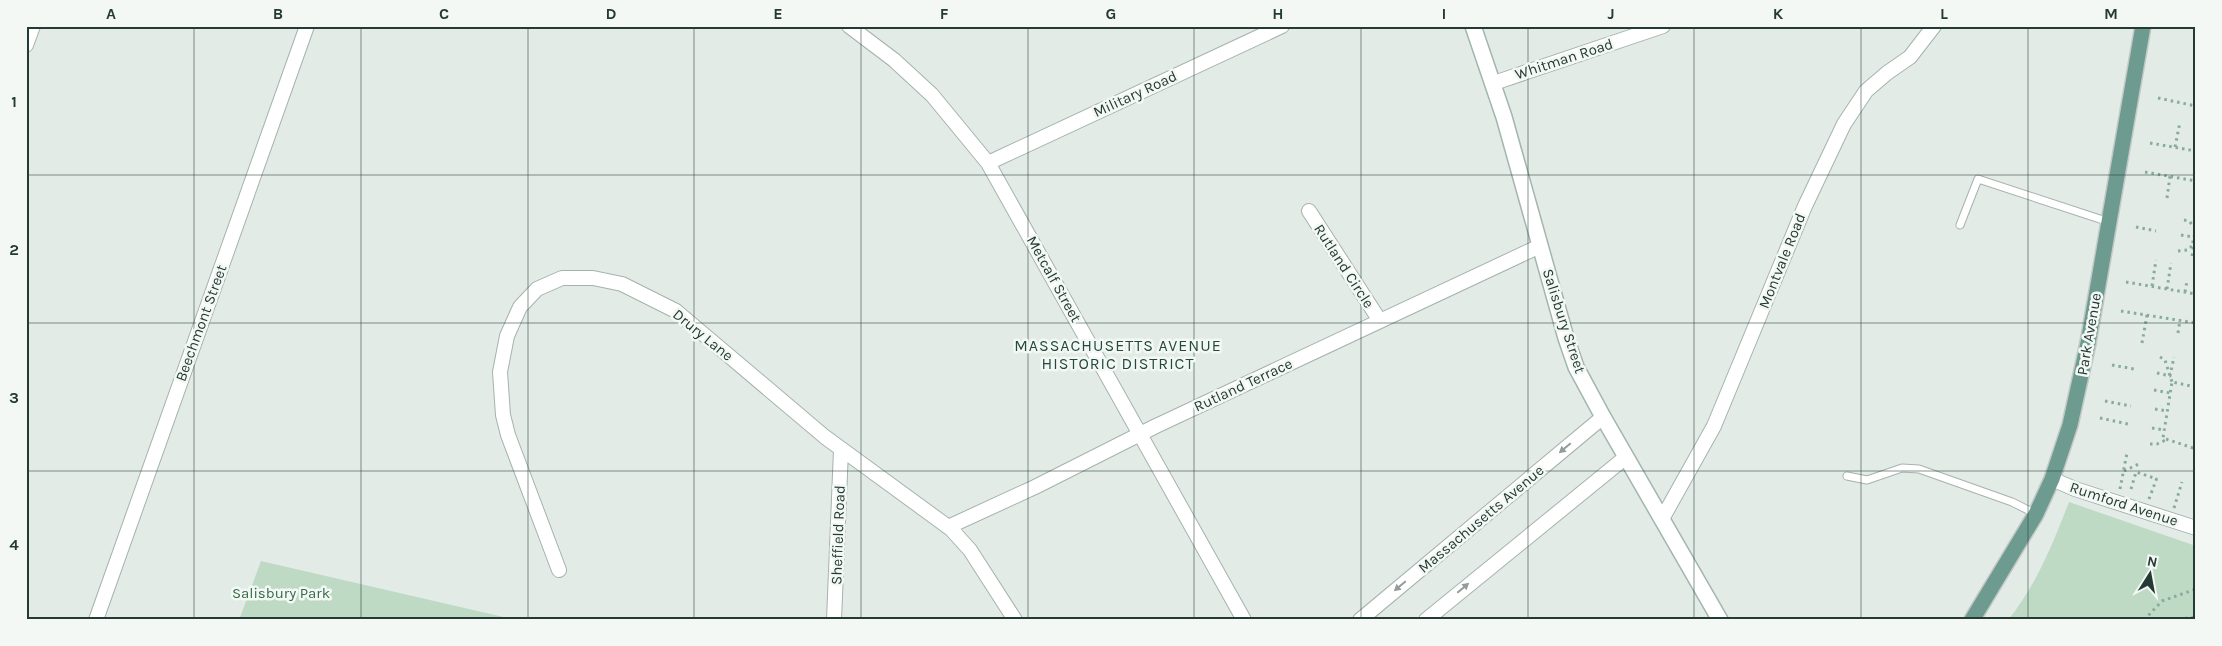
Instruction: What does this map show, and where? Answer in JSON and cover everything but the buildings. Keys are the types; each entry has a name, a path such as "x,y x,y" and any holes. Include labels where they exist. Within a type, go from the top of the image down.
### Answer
{"main road":[{"name":"Salisbury Street","path":"1473,26 1494,83 1574,360 1603,417 1720,620"},
{"name":"Park Avenue","path":"1972,620 2036,514 2052,479 2070,425 2081,380 2143,26"}],"street":[{"path":"26,45 33,26"},
{"name":"Beechmont Street","path":"96,620 307,26"},
{"name":"Metcalf Street","path":"849,26 888,55 932,95 988,162 1244,620"},
{"name":"Military Road","path":"988,162 1282,26"},
{"name":"Whitman Road","path":"1494,83 1663,26"},
{"name":"Montvale Road","path":"1662,519 1714,426 1805,206 1844,124 1866,91 1887,73 1910,58 1934,26"},
{"name":"Rutland Circle","path":"1309,211 1380,321"},
{"name":"Rutland Terrace","path":"948,527 1035,487 1140,434 1540,246"},
{"name":"Drury Lane","path":"559,570 508,435 500,394 503,351 512,321 528,297 548,282 578,277 608,280 636,290 676,311 841,450 948,527 966,545 1015,620"},
{"name":"Massachusetts Avenue","path":"1360,620 1603,417"},
{"name":"Sheffield Road","path":"834,620 841,450"},
{"path":"1426,620 1626,457"},
{"name":"Rumford Avenue","path":"2052,479 2115,502 2196,527"}],"lane":[{"path":"1960,225 1978,179 2109,222"},
{"path":"1847,476 1867,480 1902,468 1919,469 2012,502 2036,514"}],"path":[{"path":"2158,98 2196,106"},
{"path":"2175,147 2180,122"},
{"path":"2150,143 2196,151"},
{"path":"2145,172 2196,181"},
{"path":"2167,198 2170,176"},
{"path":"2184,220 2188,221 2195,228 2192,256"},
{"path":"2136,228 2156,231"},
{"path":"2181,236 2193,237"},
{"path":"2178,251 2188,250 2194,246"},
{"path":"2152,286 2156,260"},
{"path":"2167,289 2171,263"},
{"path":"2185,292 2187,281"},
{"path":"2126,282 2196,294"},
{"path":"2121,311 2196,323"},
{"path":"2142,343 2146,315"},
{"path":"2178,333 2180,320"},
{"path":"2160,357 2165,360 2172,382 2163,438 2196,448"},
{"path":"2170,376 2174,357"},
{"path":"2112,366 2134,369"},
{"path":"2157,373 2170,376"},
{"path":"2172,382 2196,386"},
{"path":"2154,390 2170,393"},
{"path":"2105,401 2131,406"},
{"path":"2155,409 2167,411"},
{"path":"2100,418 2128,424"},
{"path":"2152,428 2164,430"},
{"path":"2150,444 2158,444 2168,439"},
{"path":"2115,502 2128,453"},
{"path":"2123,472 2141,463"},
{"path":"2131,489 2136,472 2158,477 2152,486 2146,512"},
{"path":"2171,520 2182,482"},
{"path":"2144,620 2162,600 2196,589"},
{"path":"2172,620 2196,617"}],"green space":[{"path":"2069,502 2196,546 2196,620 2008,620 2035,579"},
{"name":"Salisbury Park","path":"261,561 516,620 239,620"}],"district":[{"name":"MASSACHUSETTS AVENUE HISTORIC DISTRICT","path":"1118,354"}]}
